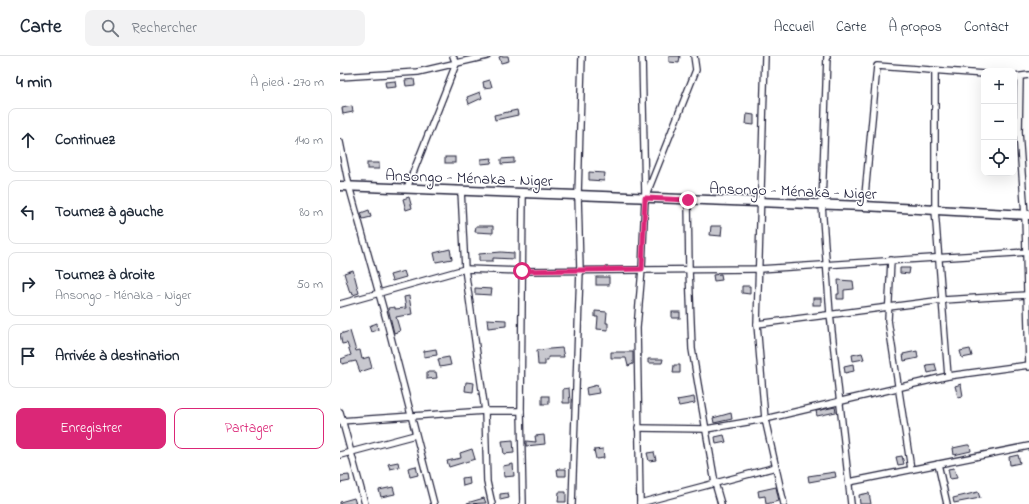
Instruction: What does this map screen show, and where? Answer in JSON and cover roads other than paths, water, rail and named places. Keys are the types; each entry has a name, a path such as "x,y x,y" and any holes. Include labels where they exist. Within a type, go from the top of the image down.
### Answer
{"main road":[{"name":"Ansongo - Ménaka - Niger","path":"340,186 864,206 1027,215"}],"street":[{"path":"407,188 456,64 453,56"},
{"path":"340,77 418,72 487,56"},
{"path":"572,504 580,270 578,195 582,56"},
{"path":"642,56 645,198 642,269 637,328 640,503 776,467"},
{"path":"645,198 696,70 694,56"},
{"path":"765,56 757,324 765,419 784,504"},
{"path":"827,56 822,205 830,314 851,504"},
{"path":"864,206 877,66 981,74"},
{"path":"935,70 935,210 940,256 948,376"},
{"path":"638,428 706,429 765,419 948,376 1029,366 1027,215 1019,132 1017,77 1029,75"},
{"path":"340,142 349,186 434,504"},
{"path":"461,190 465,269 485,411 487,482 492,504"},
{"path":"522,504 521,411 523,193"},
{"path":"688,200 692,349 720,504"},
{"path":"340,304 465,269 522,271 759,269 940,256 1028,252"},
{"path":"890,260 888,320 911,469"},
{"path":"757,324 943,300 1027,296"},
{"path":"341,421 485,411 521,411"},
{"path":"340,412 341,421 365,504"},
{"path":"340,455 415,435"},
{"path":"849,482 1029,446"},
{"path":"938,464 947,504"}]}
